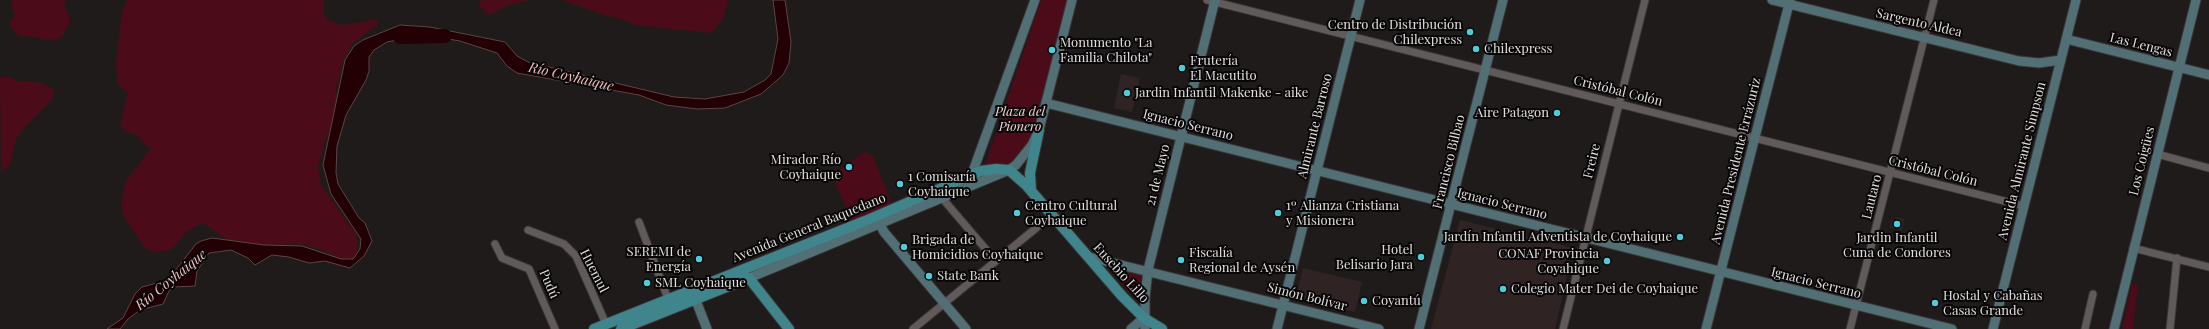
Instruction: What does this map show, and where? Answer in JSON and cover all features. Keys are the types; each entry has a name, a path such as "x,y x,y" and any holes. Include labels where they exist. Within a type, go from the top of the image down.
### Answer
{"main road":[{"path":"1031,190 1030,173 1039,130"},
{"path":"972,174 990,169 1009,170"},
{"name":"Eusebio Lillo","path":"1009,170 1031,190 1122,296 1144,318 1162,329"},
{"name":"Avenida General Baquedano","path":"620,329 694,295 754,264 878,220 972,174"},
{"path":"754,264 749,271 749,278 789,329"},
{"name":"Avenida General Baquedano","path":"594,329 668,299 694,295 749,278"}],"street":[{"path":"972,174 1035,0"},
{"name":"Avenida General Baquedano","path":"749,278 878,220 942,198 1009,170 1027,152 1039,130 1072,0"},
{"name":"Almirante Barroso","path":"1277,329 1360,0"},
{"name":"Francisco Bilbao","path":"1419,329 1503,0"},
{"name":"Freire","path":"1563,329 1645,0"},
{"name":"Sargento Aldea","path":"1772,0 1790,2 2027,62 2039,63 2061,60"},
{"name":"Lautaro","path":"1850,329 1934,0"},
{"name":"Avenida Almirante Simpson","path":"1993,329 2076,0"},
{"name":"Los Coigües","path":"2114,329 2196,0"},
{"name":"Cristóbal Colón","path":"1212,1 2024,206"},
{"name":"21 de Mayo","path":"1145,329 1144,318 1148,270 1212,1"},
{"name":"Avenida Presidente Errázuriz","path":"1706,329 1722,273 1790,2"},
{"name":"Las Lengas","path":"2066,39 2209,75"},
{"name":"Ignacio Serrano","path":"1046,102 1722,273 1952,329"},
{"path":"2157,154 2209,168"},
{"path":"942,198 995,260"},
{"path":"913,329 1052,214"},
{"path":"878,220 944,304 966,329"},
{"path":"639,222 668,299"},
{"name":"Huemul","path":"528,230 564,244 576,256 606,324"},
{"name":"Pudú","path":"495,244 502,258 529,269 555,329"},
{"path":"2133,248 2209,267"},
{"name":"Simón Bolívar","path":"1089,257 1148,270 1379,329"},
{"path":"2170,329 2177,258"},
{"path":"2085,329 2093,294"},
{"path":"694,295 707,329"},
{"path":"1131,329 1144,318"}],"shaded area":[{"name":"Jardin Infantil Makenke - aike","path":"1121,74 1140,78 1132,112 1114,108"},
{"name":"Jardin Infantil Cuna de Condores","path":"1896,217 1904,219 1902,230 1890,228 1891,220 1895,221"},
{"name":"Colegio Mater Dei de Coyhaique","path":"1460,220 1573,248 1555,329 1431,329"},
{"path":"1303,268 1362,282 1355,312 1296,298"}],"green space":[{"path":"11,0 66,0 64,4 69,17 69,24 63,35 58,39 44,40 38,37 19,36 9,25 15,14 12,8"},
{"path":"127,0 324,0 324,13 327,19 332,22 345,25 378,19 377,25 352,44 343,62 336,90 337,103 331,129 325,140 318,166 321,185 356,234 358,248 353,259 341,259 323,250 303,244 264,245 226,239 203,223 187,231 172,249 161,252 150,251 144,247 123,215 121,201 126,181 151,148 145,145 137,135 125,131 120,125 128,93 118,85 116,63 122,11"},
{"path":"481,0 530,0 509,5 489,15 479,6"},
{"path":"562,0 728,0 723,19 711,33 635,25 619,18 607,16"},
{"name":"Plaza del Pionero","path":"1041,0 1067,0 1035,128 1031,138 1018,156 1009,164 984,169"},
{"path":"5,76 18,81 43,83 55,91 51,101 24,128 16,139 10,164 1,172 0,78"},
{"path":"864,152 873,156 893,207 854,223 836,186 836,173"},
{"path":"1114,270 1142,275 1139,301 1125,288"},
{"path":"2132,284 2138,284 2133,329 2122,329"}],"water":[{"path":"773,0 785,0 791,42 789,63 783,75 761,94 725,108 697,109 666,105 639,95 517,73 507,66 497,53 460,41 424,35 387,42 374,50 369,57 369,71 366,80 346,115 337,146 336,173 338,184 359,218 365,223 372,241 364,256 350,268 325,261 309,263 289,257 272,255 255,265 248,258 231,250 209,253 197,271 195,286 173,287 169,291 163,304 140,310 128,319 120,329 107,329 123,318 135,294 142,287 168,280 196,244 201,241 212,238 264,245 302,246 341,259 353,259 360,249 361,239 331,194 323,165 345,60 354,46 363,40 400,25 430,27 505,42 517,56 528,62 674,97 705,99 744,92 765,80 771,74 778,39"}],"waterway":[{"name":"Río Coyhaique","path":"400,37 445,36"}],"place":[{"name":"Centro de Distribución Chilexpress","path":"1470,32"},
{"name":"Chilexpress","path":"1476,49"},
{"name":"Monumento \"La Familia Chilota\"","path":"1052,50"},
{"name":"Frutería El Macutito","path":"1182,68"},
{"name":"Jardin Infantil Makenke - aike","path":"1127,93"},
{"name":"Aire Patagon","path":"1557,113"},
{"name":"Mirador Río Coyhaique","path":"849,167"},
{"name":"1 Comisaría Coyhaique","path":"900,184"},
{"name":"Centro Cultural Coyhaique","path":"1017,213"},
{"name":"1º Alianza Cristiana y Misionera","path":"1278,213"},
{"name":"Jardin Infantil Cuna de Condores","path":"1897,224"},
{"name":"Jardín Infantil Adventista de Coyhaique","path":"1680,237"},
{"name":"Brigada de Homicidios Coyhaique","path":"904,247"},
{"name":"Hotel Belisario Jara","path":"1421,257"},
{"name":"SEREMI de Energía","path":"699,259"},
{"name":"Fiscalía Regional de Aysén","path":"1181,260"},
{"name":"CONAF Provincia Coyahique","path":"1607,261"},
{"name":"State Bank","path":"929,276"},
{"name":"SML Coyhaique","path":"647,283"},
{"name":"Colegio Mater Dei de Coyhaique","path":"1503,289"},
{"name":"Coyantú","path":"1364,301"},
{"name":"Hostal y Cabañas Casas Grande","path":"1935,303"}]}
